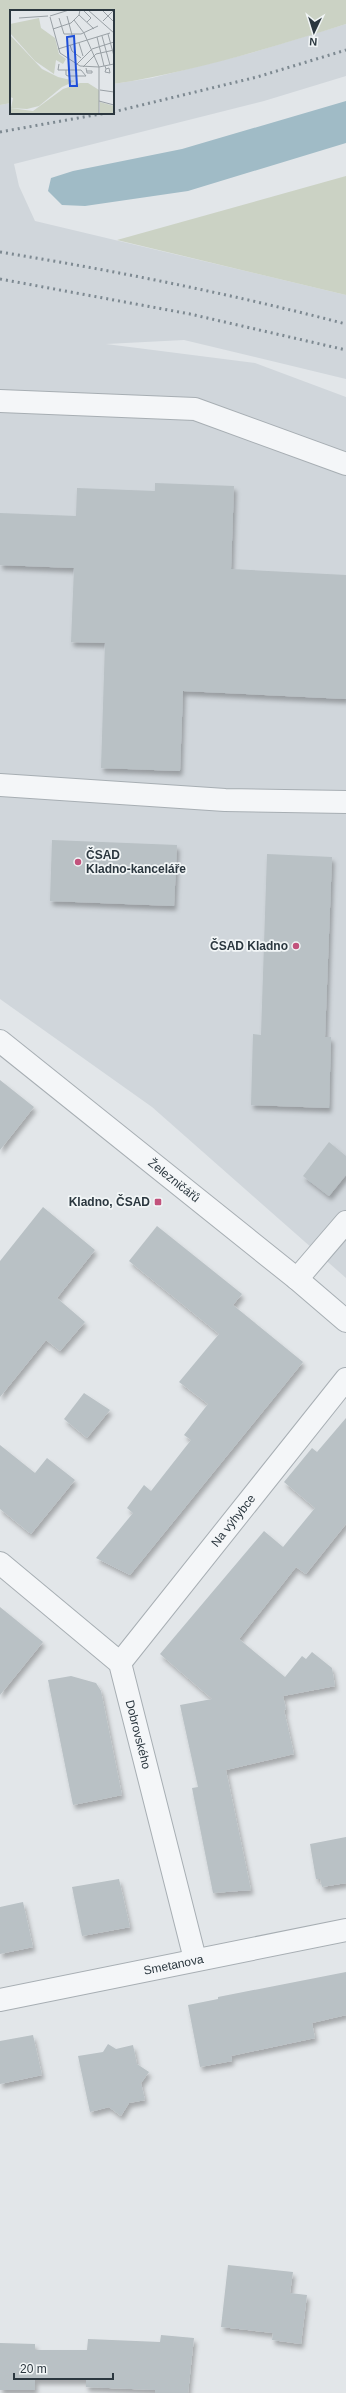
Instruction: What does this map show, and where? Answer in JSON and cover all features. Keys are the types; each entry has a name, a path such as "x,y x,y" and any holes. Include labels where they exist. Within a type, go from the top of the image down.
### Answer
{"street":[{"path":"0,401 195,409 346,464"},
{"path":"0,785 225,800 346,802"},
{"name":"Železničářů","path":"0,1041 297,1279 346,1321"},
{"path":"297,1279 346,1222"},
{"name":"Na výhybce","path":"120,1663 346,1379"},
{"path":"0,1563 120,1663"},
{"name":"Dobrovského","path":"120,1663 195,1959"},
{"name":"Smetanova","path":"0,2000 195,1959 346,1930"}],"shaded area":[{"path":"0,0 346,0 346,24 201,66 114,84 114,10 10,10 10,103 0,105"},
{"path":"346,24 346,76 264,101 14,164 19,186 35,221 346,295 346,379 184,340 106,344 255,363 346,397 346,1278 152,1107 0,999 0,105 10,103 10,114 114,114 114,84 152,78 251,53"},
{"path":"346,176 346,295 117,240"}],"water":[{"path":"346,101 346,143 188,191 85,206 62,205 48,191 51,178 73,171 182,149"}],"building":[{"path":"155,483 234,486 231,569 346,575 346,699 183,691 180,771 101,768 105,643 71,642 74,568 0,565 0,513 76,516 77,488 155,491"},
{"path":"52,840 177,845 174,906 50,901"},
{"name":"ČSAD Kladno","path":"267,854 332,857 325,1037 331,1037 329,1108 251,1105 253,1034 261,1035"},
{"path":"0,1080 34,1107 0,1150"},
{"path":"329,1142 346,1156 346,1175 329,1196 303,1176"},
{"path":"43,1207 95,1250 57,1298 85,1322 60,1351 46,1340 0,1397 0,1261"},
{"path":"157,1226 242,1294 233,1305 303,1362 130,1575 96,1558 133,1513 127,1508 144,1485 151,1491 191,1440 184,1435 208,1404 179,1382 219,1334 129,1261"},
{"path":"84,1393 110,1410 87,1438 64,1419"},
{"path":"346,1418 346,1524 306,1574 296,1567 239,1639 285,1677 302,1656 306,1659 312,1652 332,1668 335,1686 283,1696 286,1709 284,1710 294,1754 226,1770 251,1890 213,1893 192,1788 198,1787 180,1705 212,1699 160,1654 264,1531 283,1547 315,1508 284,1482 312,1448 317,1452"},
{"path":"0,1445 35,1473 47,1458 75,1480 31,1534 0,1509"},
{"path":"0,1607 43,1642 0,1695"},
{"path":"71,1676 96,1683 101,1691 122,1795 73,1805 48,1680"},
{"path":"346,1837 346,1883 322,1887 320,1879 316,1879 310,1844"},
{"path":"119,1879 130,1927 82,1936 72,1887"},
{"path":"23,1902 33,1947 0,1954 0,1907"},
{"path":"346,1972 346,2015 312,2023 315,2038 231,2056 232,2061 200,2067 188,2005 218,1999 218,1997"},
{"path":"33,2035 42,2075 0,2084 0,2041"},
{"path":"108,2044 116,2049 133,2045 137,2064 149,2072 141,2083 145,2100 129,2103 121,2116 109,2107 90,2112 78,2056 103,2052"},
{"path":"228,2265 293,2272 290,2293 307,2295 301,2344 272,2340 273,2333 221,2327"},
{"path":"161,2335 194,2338 188,2393 155,2393 155,2390 86,2387 86,2380 35,2380 35,2390 0,2390 0,2343 35,2344 35,2350 87,2350 88,2339 160,2342"}],"railway":[{"path":"114,112 257,77 346,50"},
{"path":"0,132 100,114"},
{"path":"0,252 174,284 346,324"},
{"path":"0,279 190,314 346,350"}],"place":[{"name":"ČSAD Kladno-kanceláře","path":"78,862"},
{"name":"ČSAD Kladno","path":"296,946"},
{"name":"Kladno, ČSAD","path":"158,1202"}]}
